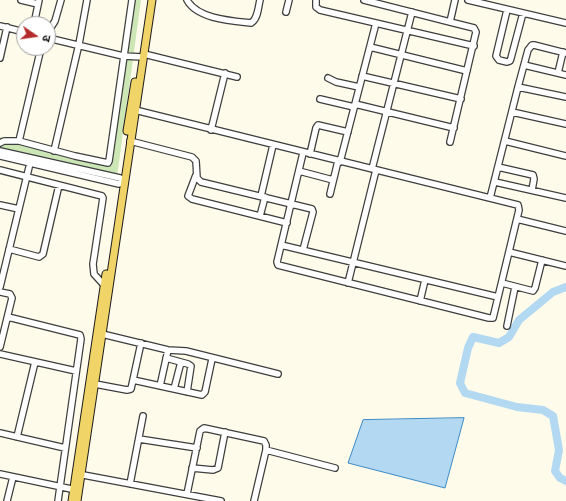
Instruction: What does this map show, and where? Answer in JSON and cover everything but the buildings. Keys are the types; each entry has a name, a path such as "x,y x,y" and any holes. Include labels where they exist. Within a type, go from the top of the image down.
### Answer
{"main road":[{"path":"72,501 76,490 95,384 121,181 135,110 147,0"},
{"path":"79,474 104,285 152,0"},
{"path":"76,490 77,501"}],"street":[{"path":"21,0 39,2 36,16"},
{"path":"56,18 61,0"},
{"path":"54,151 79,44 87,0"},
{"path":"0,143 4,141 19,141 54,151 108,163 132,0"},
{"path":"187,0 194,10 200,13 209,16 251,23 254,22 256,18 260,0"},
{"path":"286,12 289,0"},
{"path":"316,0 316,7 320,10 474,46"},
{"path":"364,0 471,27 476,30 474,46 450,142"},
{"path":"450,22 455,0"},
{"path":"468,0 566,24"},
{"path":"507,10 496,56 499,60 507,62 509,62 511,58 523,13"},
{"path":"348,283 387,111 412,12"},
{"path":"330,194 348,132 376,23"},
{"path":"0,26 16,30"},
{"path":"0,58 7,28"},
{"path":"56,40 123,56 142,56 237,77"},
{"path":"490,198 528,50 532,45 564,53 558,73"},
{"path":"370,47 467,71"},
{"path":"19,141 40,56"},
{"path":"524,65 566,75"},
{"path":"211,130 225,74"},
{"path":"362,76 461,99"},
{"path":"328,78 359,87"},
{"path":"518,87 566,97"},
{"path":"320,99 387,111 454,128"},
{"path":"135,110 211,130 307,153 518,205 519,210 494,316 491,318 278,265 277,262 299,171 307,153 318,125 348,132"},
{"path":"512,112 566,124"},
{"path":"130,141 192,157 196,161 196,175 189,192 189,198 286,223"},
{"path":"505,141 566,156"},
{"path":"260,216 273,145"},
{"path":"0,151 31,161"},
{"path":"0,156 31,161 121,181"},
{"path":"0,287 31,161"},
{"path":"498,167 533,175 534,179 532,190"},
{"path":"0,170 102,196 103,198 92,264 94,274 104,285"},
{"path":"299,171 333,180"},
{"path":"196,175 198,180 201,182 310,208 313,210 303,250"},
{"path":"495,182 566,198"},
{"path":"9,250 39,257 43,254 59,185"},
{"path":"0,204 19,209"},
{"path":"517,219 566,231"},
{"path":"281,245 498,297"},
{"path":"509,252 566,266"},
{"path":"502,283 530,291 534,290 542,260"},
{"path":"420,301 425,280"},
{"path":"507,326 515,287"},
{"path":"0,292 12,295 8,317 2,328 0,347"},
{"path":"8,317 80,335 81,339 58,501"},
{"path":"102,334 168,350 186,351 212,359 278,374"},
{"path":"95,384 129,390 132,386 141,343"},
{"path":"160,386 168,350"},
{"path":"0,354 76,371"},
{"path":"166,358 191,366 187,392"},
{"path":"133,380 199,395 204,394 212,359"},
{"path":"17,437 35,362"},
{"path":"174,389 181,362"},
{"path":"130,484 143,416"},
{"path":"187,494 201,429 224,432 264,441 266,450 254,501"},
{"path":"192,468 213,470 218,468 224,432"},
{"path":"0,433 65,448"},
{"path":"139,439 197,448"},
{"path":"266,450 335,468"},
{"path":"0,474 60,488 76,490"},
{"path":"79,474 221,501"},
{"path":"7,501 13,477"}],"green space":[{"path":"134,0 141,0 117,177 0,148 0,137 109,166"}],"water":[{"path":"464,418 445,488 348,463 363,420"}],"waterway":[{"path":"566,287 553,292 519,320 509,337 499,343 473,337 468,348 460,383 465,393 517,407 543,410 553,416 559,450 555,471 560,478 566,481"}]}
